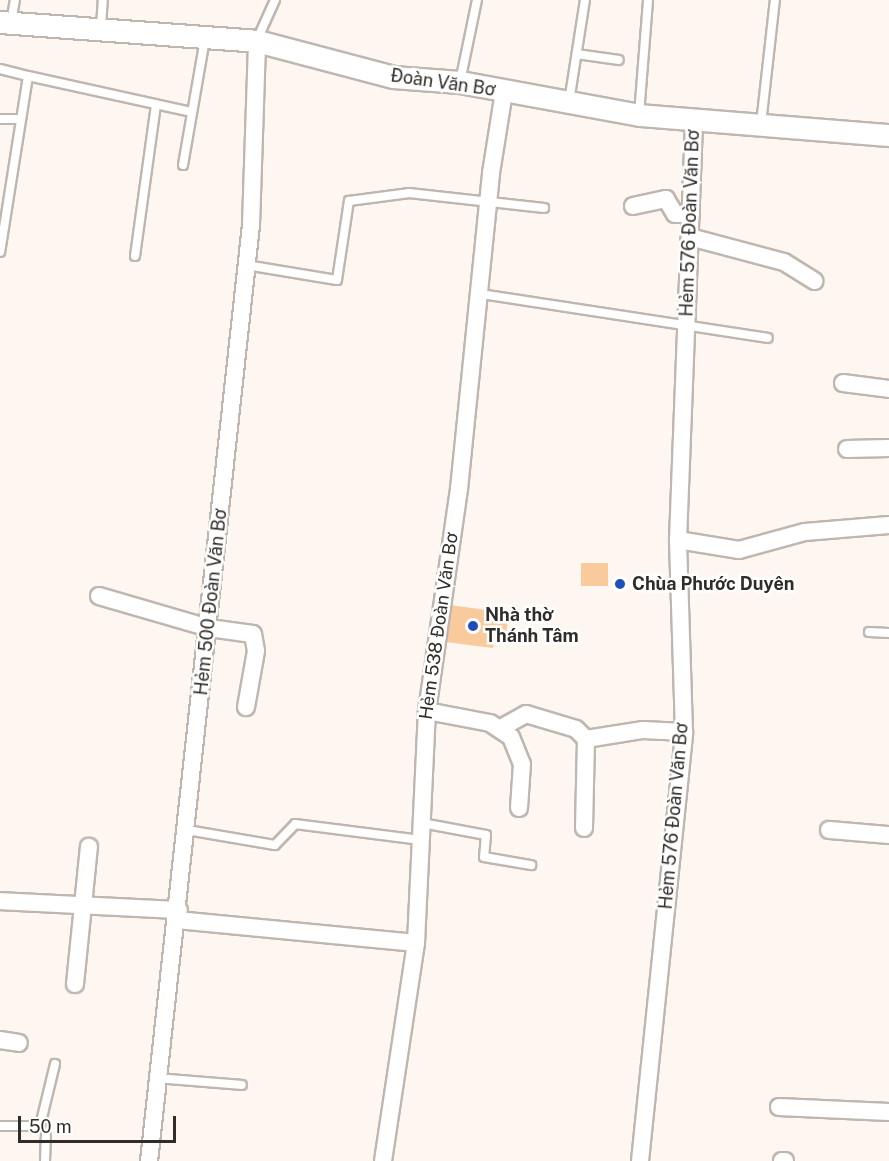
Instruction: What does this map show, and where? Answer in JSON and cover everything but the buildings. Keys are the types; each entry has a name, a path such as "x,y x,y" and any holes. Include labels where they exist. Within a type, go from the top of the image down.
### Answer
{"street":[{"name":"Đoàn Văn Bơ","path":"6,22 101,26 257,41 393,77 460,82 504,92 639,115 889,135"},
{"name":"Hẻm 500 Đoàn Văn Bơ","path":"149,1161 188,830 246,266 257,41"},
{"name":"Hẻm 538 Đoàn Văn Bơ","path":"383,1161 416,943 427,711 481,294 489,198 504,92"},
{"name":"Hẻm 576 Đoàn Văn Bơ","path":"640,1161 684,732 678,540 694,120"},
{"path":"633,206 666,199 675,214 692,214"},
{"path":"690,237 784,262 815,281"},
{"path":"843,383 889,389"},
{"path":"847,449 889,448"},
{"path":"678,540 739,550 805,532 889,525"},
{"path":"99,596 209,628 253,634 256,651 246,707"},
{"path":"427,711 499,729 511,737 522,764 519,807"},
{"path":"499,729 526,714 576,729 585,739 584,828"},
{"path":"585,739 643,730 684,732"},
{"path":"829,830 889,835"},
{"path":"75,984 80,904 89,847"},
{"path":"0,901 80,904 416,943"},
{"path":"0,1040 19,1043"},
{"path":"779,1107 889,1112"}],"lane":[{"path":"6,22 15,0"},
{"path":"101,26 103,0"},
{"path":"257,41 275,0"},
{"path":"460,82 477,0"},
{"path":"569,103 585,0"},
{"path":"639,115 648,0"},
{"path":"761,125 775,0"},
{"path":"183,165 205,36"},
{"path":"577,54 619,60"},
{"path":"0,69 192,112"},
{"path":"0,252 19,119 28,76"},
{"path":"135,256 156,104"},
{"path":"0,118 19,119"},
{"path":"246,266 337,280 349,201 409,193 489,198 544,208"},
{"path":"481,294 686,326"},
{"name":"Hẻm 576 Đoàn Văn Bơ","path":"686,326 768,338"},
{"path":"869,632 889,633"},
{"path":"188,830 275,845 295,824 486,835 484,857 531,866"},
{"path":"0,1126 40,1126 55,1064"},
{"path":"157,1078 242,1085"},
{"path":"45,1161 46,1136"}],"place":[{"name":"Chùa Phước Duyên","path":"620,584"},
{"name":"Nhà thờ Thánh Tâm","path":"473,626"}]}
